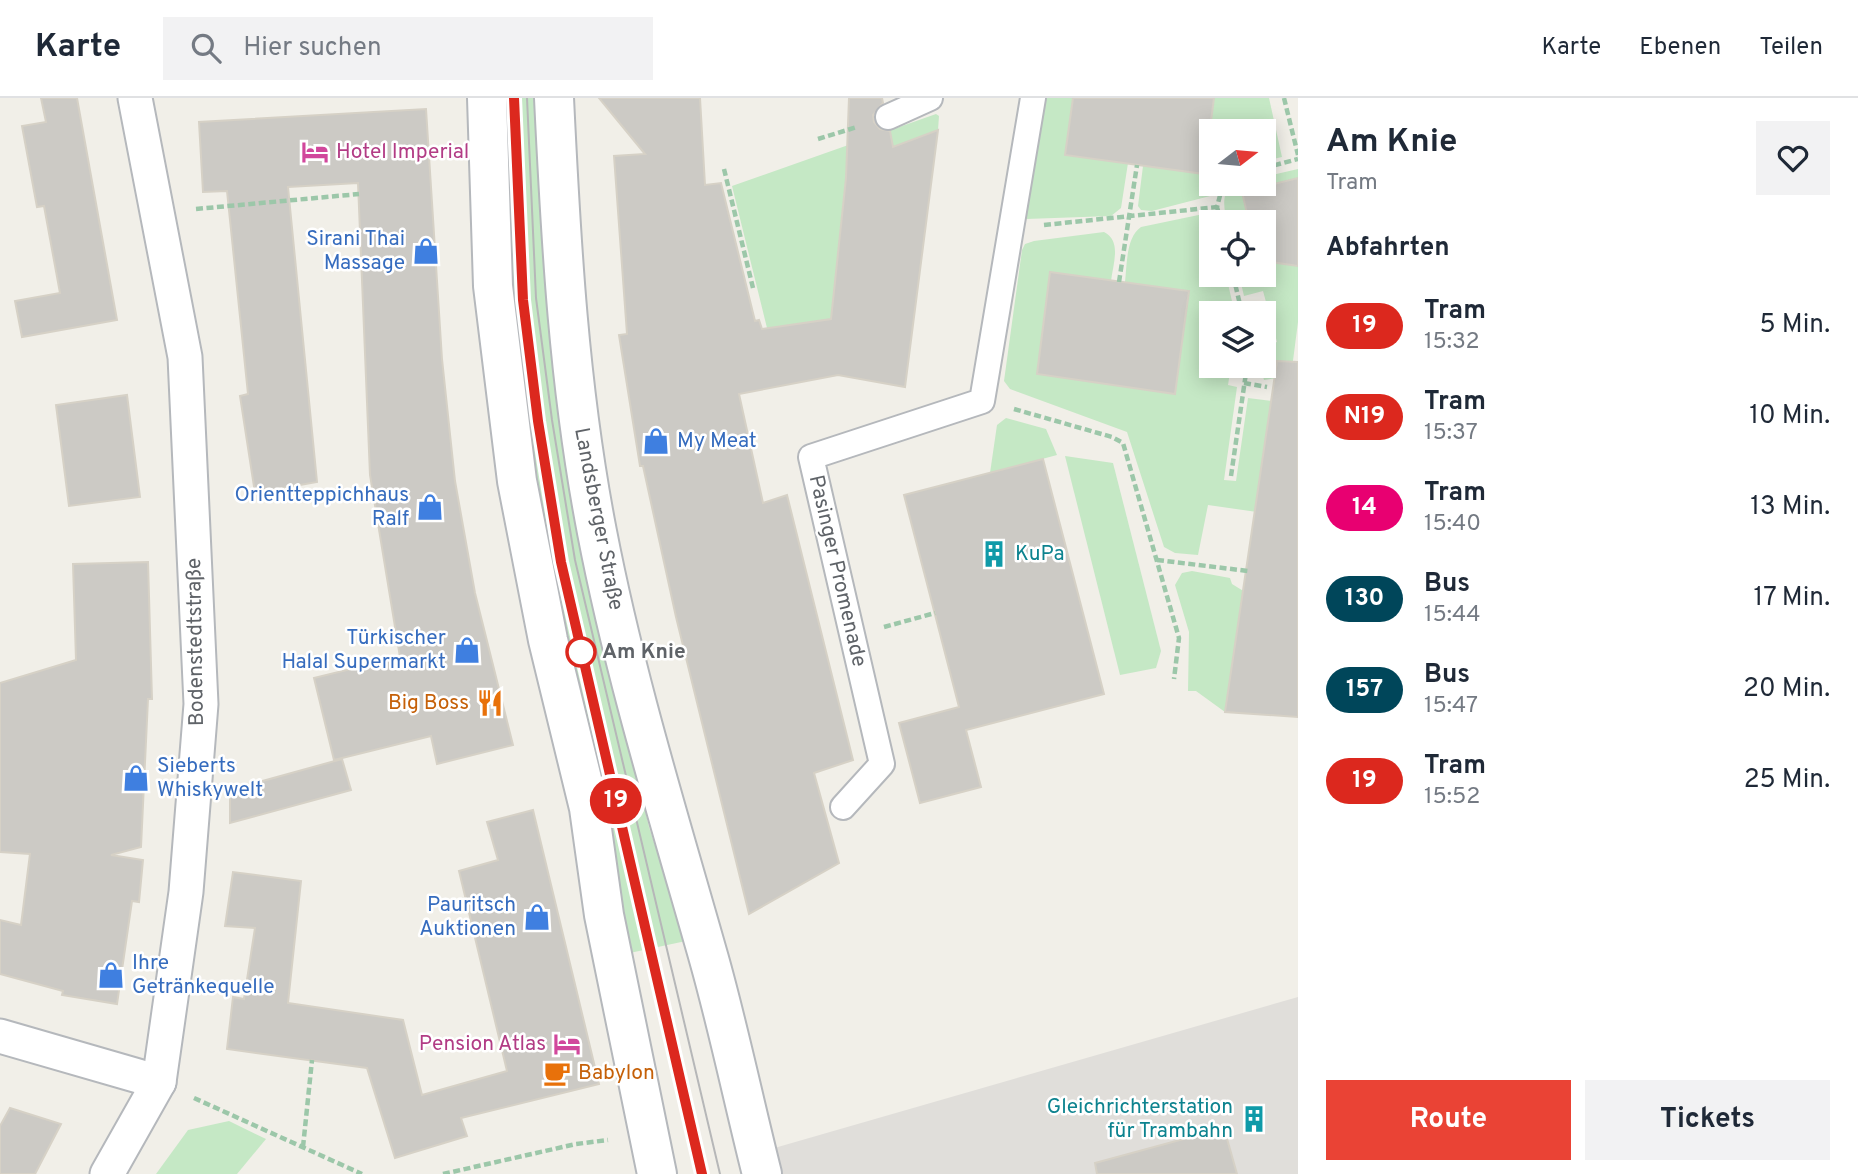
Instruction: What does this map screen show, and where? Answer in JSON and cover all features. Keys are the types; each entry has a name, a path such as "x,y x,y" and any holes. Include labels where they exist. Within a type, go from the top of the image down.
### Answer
{"street":[{"name":"Bodenstedtstraße","path":"107,1174 159,1082 186,892 201,704 185,357 135,98"},
{"path":"487,98 493,286 517,481 548,640 589,807 604,915 657,1174"},
{"name":"Landsberger Straße","path":"554,98 562,277 577,404 597,532 631,681 675,847 709,961 762,1174"},
{"path":"888,117 930,98"},
{"path":"991,403 1018,228 1032,98"},
{"name":"Pasinger Promenade","path":"843,807 882,764 811,457 991,403"},
{"path":"0,1036 159,1082"}],"path":[{"path":"1276,164 1298,157 1284,98"},
{"path":"1119,282 1137,165"},
{"path":"724,169 753,288"},
{"path":"184,210 359,194"},
{"path":"1218,210 1220,196"},
{"path":"1018,228 1217,207"},
{"path":"1231,476 1245,378"},
{"path":"1244,383 1267,387"},
{"path":"991,403 1112,437 1123,443 1179,638 1174,679"},
{"path":"1157,560 1248,571"},
{"path":"907,620 935,613"},
{"path":"303,1147 312,1060"},
{"path":"159,1082 362,1174"},
{"path":"443,1174 576,1144 619,1139"}],"shaded area":[{"path":"1298,997 1298,1174 777,1174 771,1149"}],"green space":[{"path":"502,98 540,98 586,558 649,827 686,941 625,954 612,832 551,563 527,424 511,300"},
{"path":"1044,98 1073,98 1065,155 1128,163 1121,208 1111,216 1026,219"},
{"path":"1214,98 1269,98 1274,119 1211,119"},
{"path":"936,114 939,116 938,130 847,164 831,319 767,328 732,186"},
{"path":"1276,130 1282,157 1276,158"},
{"path":"1143,166 1199,172 1199,196 1210,196 1152,211 1141,210 1138,206"},
{"path":"1298,169 1298,178 1276,184 1276,174"},
{"path":"1243,196 1246,210 1225,210 1225,197"},
{"path":"1199,215 1199,287 1229,287 1232,301 1199,301 1199,378 1229,378 1228,385 1237,387 1224,480 1236,481 1248,398 1272,401 1257,512 1208,505 1198,555 1175,553 1164,547 1127,432 1010,389 1004,381 1025,244 1104,232 1110,236 1115,247 1111,281 1050,272 1037,374 1175,393 1189,291 1125,282 1132,237 1141,227"},
{"path":"1276,263 1298,266 1298,322 1291,376 1264,380 1276,378 1276,301 1266,301 1263,291 1244,296 1242,287 1276,287"},
{"path":"1006,418 1046,429 1057,455 990,473 997,425"},
{"path":"1065,456 1113,463 1161,651 1156,668 1120,675"},
{"path":"1192,571 1230,578 1232,584 1245,592 1225,712 1196,691 1188,691 1189,632 1175,585 1182,573"},
{"path":"229,1121 266,1139 237,1174 156,1174 188,1130"}],"building":[{"path":"41,98 77,98 117,320 22,337 15,301 60,293 44,206 37,207 22,126 46,122"},
{"path":"599,98 700,98 705,185 721,183 755,321 759,320 762,329 831,319 846,178 849,98 882,98 883,103 873,115 874,122 880,129 890,131 893,147 938,130 905,387 838,375 739,394 763,503 787,495 853,760 814,773 839,863 749,914 676,617 643,466 640,466 619,335 627,334 614,156 645,154"},
{"path":"1073,98 1214,98 1211,119 1199,119 1199,173 1065,155"},
{"path":"426,109 442,359 455,481 475,593 513,745 437,764 431,736 334,760 314,678 400,657 370,475 358,183 288,187 317,482 255,493 240,396 248,394 227,191 203,192 199,122"},
{"path":"1298,178 1298,266 1276,263 1276,210 1246,210 1243,196 1276,196 1276,184"},
{"path":"1050,272 1189,291 1175,394 1037,374"},
{"path":"1277,361 1298,362 1298,717 1225,712"},
{"path":"127,395 140,497 69,506 56,405"},
{"name":"KuPa","path":"1043,459 1104,694 966,730 981,787 920,803 899,723 959,707 904,495"},
{"path":"148,562 152,699 148,699 141,847 111,855 143,860 139,902 132,901 117,1004 62,995 63,991 0,974 0,920 21,925 30,854 0,852 0,683 76,660 73,564"},
{"path":"342,759 351,790 230,823 230,790"},
{"path":"533,810 599,1084 461,1118 467,1136 395,1158 367,1068 227,1049 233,997 244,999 255,928 225,926 233,872 301,881 288,1003 403,1020 422,1095 507,1071 459,871 498,860 487,822"},
{"path":"10,1108 61,1124 35,1174 0,1174 0,1126"},
{"path":"1224,1128 1237,1174 1097,1174 1095,1163"}],"tram line":[{"path":"514,98 523,300 538,421 561,562 701,1174"},
{"name":"19","path":"514,98 523,300 538,421 561,562 702,1174"},
{"path":"527,98 536,298 552,420 575,560 720,1174"}],"place":[{"name":"Hotel Imperial","path":"315,152"},
{"name":"Sirani Thai Massage","path":"426,251"},
{"name":"My Meat","path":"656,441"},
{"name":"Orientteppichhaus Ralf","path":"430,507"},
{"name":"KuPa","path":"994,554"},
{"name":"Türkischer Halal Supermarkt","path":"467,650"},
{"name":"Am Knie","path":"581,652"},
{"name":"Big Boss","path":"490,703"},
{"name":"Sieberts Whiskywelt","path":"136,778"},
{"name":"Pauritsch Auktionen","path":"537,917"},
{"name":"Ihre Getränkequelle","path":"111,975"},
{"name":"Pension Atlas","path":"567,1044"},
{"name":"Babylon","path":"557,1073"},
{"name":"Gleichrichterstation für Trambahn","path":"1254,1119"}]}
